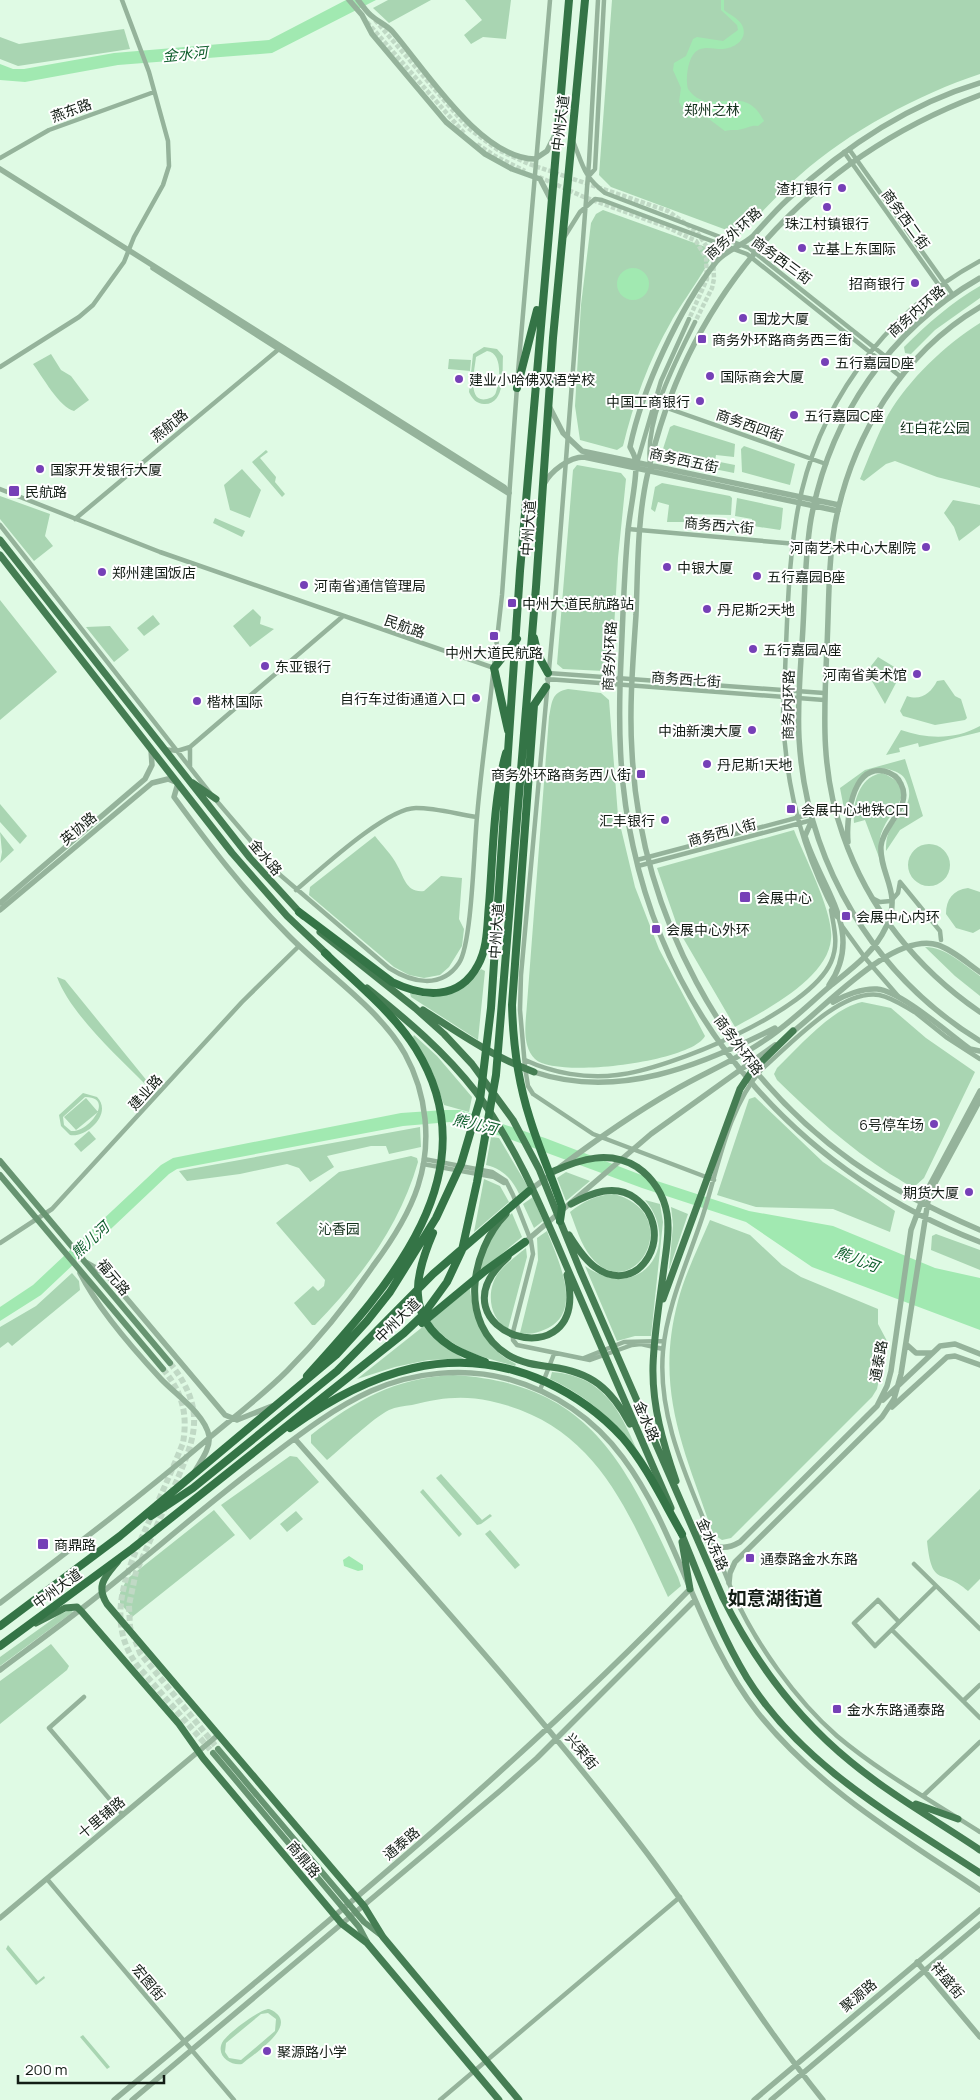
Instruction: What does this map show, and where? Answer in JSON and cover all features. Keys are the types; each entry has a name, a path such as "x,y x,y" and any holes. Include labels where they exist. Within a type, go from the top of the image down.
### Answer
{"highway":[{"name":"中州大道","path":"0,1626 120,1536 322,1368 367,1321 411,1260 444,1203 463,1157 480,1100 496,951 520,571 568,0"},
{"name":"中州大道","path":"0,1646 121,1557 387,1347 423,1315 447,1282 462,1250 478,1182 496,1075 511,944 548,403 561,244 585,0"},
{"path":"517,388 544,279"},
{"path":"532,632 547,680 534,705 511,944 512,1005 515,1050 528,1112 562,1206 560,1221"},
{"path":"299,912 392,982 419,993 438,993 459,986 474,972 486,944 503,764 510,739 494,668 517,639"},
{"path":"288,1398 338,1342 380,1289 412,1242 436,1192 442,1162 443,1132 437,1098 429,1073 416,1049 400,1027 325,953"},
{"path":"120,1536 193,1488 352,1356 433,1274 529,1191"},
{"path":"444,1203 420,1264 417,1287 418,1303 430,1328 442,1341 458,1351 492,1364 522,1372 569,1393 592,1410 622,1438 644,1466 682,1534"},
{"path":"387,1347 422,1323 485,1271 525,1242"},
{"path":"216,1481 311,1414 363,1384 422,1365 465,1362 492,1364"}],"main road":[{"name":"金水路","path":"0,540 185,778 250,858 299,912 342,951 415,1008 454,1044 500,1101 537,1165"},
{"name":"金水路","path":"0,555 259,886 325,953 429,1040 469,1084 494,1118 515,1152 541,1205 649,1457"},
{"path":"185,778 216,799"},
{"path":"393,991 480,1047 509,1063 534,1072"},
{"path":"658,1311 740,1089 752,1071 793,1031"},
{"path":"554,1171 583,1160 612,1158 632,1164 653,1181 664,1201 668,1221 653,1357 654,1390 662,1441 695,1533"},
{"name":"福元路","path":"0,1161 170,1363"},
{"name":"金水东路","path":"537,1165 633,1392 736,1622 787,1698 807,1721 851,1762 905,1801 980,1850"},
{"name":"福元路","path":"0,1175 163,1368"},
{"path":"560,1221 576,1245 595,1267 615,1275 632,1273 639,1269 651,1255 655,1230 653,1221 640,1202 623,1192 604,1190 571,1204"},
{"path":"529,1191 494,1228 481,1252 474,1285 479,1319 491,1340 507,1355 527,1363 565,1369 582,1374 608,1392 620,1406 649,1457"},
{"path":"525,1242 492,1274 486,1294 486,1304 494,1322 507,1334 524,1339 536,1338 556,1328 570,1307 570,1290 558,1246"},
{"name":"金水东路","path":"649,1457 735,1656 748,1679 783,1724 823,1765 854,1790 980,1873"},
{"path":"682,1534 690,1589"},
{"path":"101,1593 107,1575 121,1557"},
{"name":"商鼎路","path":"101,1593 107,1604 364,1906 383,1937 519,2100"},
{"path":"20,1631 65,1608 73,1607 80,1610"},
{"name":"商鼎路","path":"80,1610 179,1724 198,1752 342,1924 367,1943 499,2100"},
{"path":"216,1751 353,1914 383,1937"},
{"path":"905,1801 958,1818"},
{"path":"353,1914 367,1943"}],"street":[{"path":"0,367 79,317 93,305 124,262 134,236 160,193 169,166 168,141 149,72 122,0"},
{"path":"349,0 362,15 372,34 446,122 484,154 533,176 543,183 551,200"},
{"path":"358,0 368,12 390,29 473,128 506,151 519,157 535,159 547,151 557,131"},
{"path":"0,525 177,751 268,862 296,890 389,968 413,980 428,982 437,980 453,970 463,955 467,937 477,817 502,595 533,176 550,0"},
{"path":"598,0 588,177 521,975 520,1010 528,1086 534,1094 593,1134 714,1180"},
{"path":"588,177 595,169 604,0"},
{"name":"商务外环路","path":"980,83 915,110 847,151 786,201 750,238 732,248 717,261 688,306 658,365 630,447 636,465 628,529 619,722 621,771 629,824 637,863 649,904 668,952 698,1009 719,1042 779,1113 828,1158 873,1189 916,1214 980,1242"},
{"name":"燕东路","path":"0,158 49,130 154,92"},
{"name":"商务外环路","path":"980,95 918,121 853,160 794,209 751,257 726,290 706,323 686,360 667,408 649,468 640,530 632,683 632,755 637,803 649,860 678,946 707,1003 758,1073 787,1105 836,1149 879,1179 920,1203 980,1230"},
{"name":"商务西三街","path":"571,136 582,169 605,193 740,244 756,252 874,347 884,359 903,375"},
{"name":"商务西二街","path":"847,151 951,296"},
{"path":"0,169 128,250 160,273 279,350 509,493"},
{"name":"商务西三街","path":"585,206 595,199 602,200 732,248 751,257 870,352 884,359"},
{"path":"561,244 573,221 585,206"},
{"path":"980,261 942,284 904,316 874,347 842,393 823,429 800,500 793,543 784,697 786,761 796,818 812,866 830,904 866,959 889,987 946,1037 980,1058"},
{"path":"146,262 170,274 504,487 509,493"},
{"name":"商务内环路","path":"980,278 951,296 902,338 884,359 854,400 826,464 815,503 808,545 799,698 801,760 811,817 835,882 850,910 872,943 900,977 954,1025 980,1042"},
{"path":"980,307 948,329 920,355 884,398 864,435 849,471 839,508 831,554 824,693 824,736 828,778 835,809 849,852 871,898 918,960 950,990 980,1012"},
{"path":"636,465 660,381 689,319"},
{"path":"649,468 648,446 659,409 680,352 695,322"},
{"name":"燕航路","path":"74,519 279,350"},
{"name":"商务西五街","path":"548,403 559,427 567,438 582,451 649,468 839,508"},
{"name":"商务西四街","path":"667,408 826,464"},
{"name":"商务西五街","path":"543,485 553,472 573,459 584,458 636,465"},
{"name":"民航路","path":"0,489 74,519 342,616 494,668"},
{"name":"商务西六街","path":"628,529 808,545"},
{"path":"163,749 177,751 190,747 342,616"},
{"name":"商务西七街","path":"547,680 620,682 824,700"},
{"name":"商务西七街","path":"632,683 824,693"},
{"name":"英协路","path":"0,904 145,779 152,764 151,747"},
{"path":"190,747 190,767"},
{"path":"529,1191 554,1171 650,1105 755,1047 866,956 886,926 891,909 891,888 882,858 881,844 887,828 903,804 903,787 894,776 879,771 866,775 858,784 849,812 849,852"},
{"name":"英协路","path":"0,910 152,783 168,779 178,783"},
{"path":"0,1603 156,1483 285,1373 356,1290 386,1248 416,1190 423,1161 426,1138 420,1089 406,1055 392,1034 299,946 251,897 213,851 174,797 178,783"},
{"path":"296,890 350,846 396,813 415,808 477,817"},
{"path":"811,817 805,836 839,916 844,948 836,974 823,992"},
{"name":"商务西八街","path":"649,860 796,818 811,817"},
{"name":"商务西八街","path":"637,863 798,824 811,817"},
{"path":"871,898 880,902 891,901 898,893 900,882 940,931 941,940"},
{"path":"525,1060 555,1071 575,1075 616,1076 658,1067 751,1028 782,1009 823,975 831,962 835,947 836,935 830,904"},
{"path":"525,1242 651,1134 793,1031 866,971 894,951 915,944 937,945 980,972"},
{"name":"建业路","path":"0,1243 45,1215 242,1002 299,946"},
{"path":"813,1015 839,999 858,992 876,989 884,990 908,1003 970,1048 980,1051"},
{"path":"918,1014 888,998 871,995 854,997 834,1008 758,1073 751,1082 740,1102 674,1298 663,1348 663,1384 668,1419 685,1474 729,1583 748,1623 762,1645 808,1706 855,1750 980,1832"},
{"path":"534,1072 578,1082 620,1083 649,1079 706,1059 786,1023"},
{"name":"通泰路","path":"714,1545 729,1549 740,1542 878,1406 887,1386 910,1230 920,1203 980,1091"},
{"name":"通泰路","path":"729,1583 730,1573 735,1562 886,1412 898,1386 927,1206 935,1183 980,1100"},
{"path":"423,1161 492,1172 506,1181 526,1225 532,1248 528,1280 513,1332 513,1340 517,1346 595,1360 632,1345 641,1344 663,1348"},
{"path":"84,1261 106,1274 220,1410 231,1419 246,1418 288,1398"},
{"path":"77,1266 92,1296 161,1380 185,1400 206,1427 210,1438 201,1460 191,1476"},
{"path":"581,1359 624,1342 664,1341"},
{"path":"906,1344 916,1353 931,1353"},
{"path":"878,1406 940,1346 955,1344 980,1354"},
{"path":"540,1390 554,1354"},
{"path":"886,1412 947,1358 955,1356 980,1365"},
{"path":"0,1670 80,1610 226,1491 295,1439 368,1392 421,1376 460,1372 484,1374 540,1390 588,1419 628,1462 650,1500 695,1600 735,1681 757,1711 791,1750 848,1801 980,1890"},
{"path":"887,1386 906,1395"},
{"name":"兴荣街","path":"295,1439 556,1738 680,1897 823,2100"},
{"path":"695,1533 714,1545"},
{"path":"914,1564 980,1629"},
{"path":"899,1622 878,1600 854,1623 875,1646 936,1586"},
{"name":"通泰路","path":"114,2100 486,1786 635,1646 690,1589"},
{"name":"通泰路","path":"132,2100 501,1790 695,1600"},
{"path":"892,1630 980,1718"},
{"path":"964,1701 980,1685"},
{"path":"84,1697 49,1728 123,1815"},
{"name":"十里铺路","path":"0,1918 218,1735"},
{"path":"924,1796 980,1742"},
{"name":"宏图街","path":"47,1878 234,2100"},
{"path":"440,2100 680,1897"},
{"name":"聚源路","path":"754,2100 980,1910"},
{"name":"聚源路","path":"771,2100 980,1924"},
{"name":"祥盛街","path":"917,1962 980,2037"}],"green space":[{"path":"388,0 431,0 389,23 373,8"},
{"path":"465,0 511,0 506,39 483,37 471,44 464,35 482,20"},
{"name":"郑州之林","path":"612,0 980,0 980,74 909,103 862,129 819,159 792,182 740,235 611,187 599,175"},
{"path":"124,29 130,49 18,66 0,59 0,37 19,44"},
{"path":"603,210 714,250 707,265 663,337 637,398 623,446 617,450 580,440 575,406 581,305 591,223 596,214"},
{"path":"980,286 980,298 935,330 911,354 905,353 904,347 931,322 950,306"},
{"name":"红白花公园","path":"980,323 980,488 937,477 895,461 886,464 864,481 860,479 888,415 906,389 941,352"},
{"path":"484,347 497,349 503,356 501,386 496,399 491,403 477,402 469,392 473,354","holes":["487,351 496,357 499,368 497,387 493,397 480,399 476,396 473,384 476,357"]},
{"path":"51,354 61,370 71,376 89,400 74,411 57,398 33,364"},
{"path":"449,359 471,360 470,371 448,369"},
{"path":"674,425 735,444 734,457 716,455 715,461 735,465 734,473 665,459 662,452 670,427"},
{"path":"744,446 795,464 790,485 742,472 741,449"},
{"path":"266,450 268,452 260,458 276,477 275,482 285,494 282,497 252,462"},
{"path":"577,465 621,473 626,479 618,558 612,664 604,671 563,669 557,664 573,470"},
{"path":"242,469 261,490 250,518 230,510 224,485"},
{"path":"662,483 730,496 732,498 731,515 685,514 684,522 667,522 669,505 658,502 655,512 651,509 655,487"},
{"path":"0,496 50,514 45,536 53,546 34,561 0,519"},
{"path":"737,498 783,508 780,530 753,526 752,519 735,516"},
{"path":"953,500 980,505 980,525 959,541 954,527 944,513"},
{"path":"215,518 245,531 242,537 213,523"},
{"path":"0,600 57,672 0,720"},
{"path":"253,609 261,617 260,624 274,629 250,647 233,626"},
{"path":"153,615 160,624 144,636 137,628"},
{"path":"110,626 129,650 114,662 86,627"},
{"path":"878,657 896,668 896,683 885,704 869,676 871,666"},
{"path":"944,680 955,696 961,699 967,718 965,720 935,725 903,716 900,711 907,696 921,697 932,689 937,681"},
{"path":"562,690 601,693 609,700 618,816 635,887 659,949 705,1036 695,1045 651,1060 595,1067 569,1068 548,1065 535,1059 526,1040 526,1018 549,717 555,695"},
{"path":"980,726 980,732 919,747 918,743 899,748 900,752 886,755 901,730 941,737 961,734"},
{"path":"905,759 923,816 900,830 886,851 889,832 908,802 909,789 905,779 900,774 891,770 880,768 864,774 851,796 845,814 840,788 865,770"},
{"path":"882,773 894,779 900,785 902,792 901,798 881,833 879,844 880,860 865,820 854,823 854,807 863,785 874,775"},
{"path":"0,804 27,836 20,844 0,822"},
{"path":"794,830 828,915 831,939 827,953 819,967 794,991 763,1012 735,1027 679,931 657,868"},
{"path":"0,832 14,850 0,863 2,852"},
{"path":"375,836 397,865 406,883 413,889 424,891 441,876 462,878 459,919 464,929 462,946 449,967 440,975 424,978 409,975 394,967 309,895 310,887"},
{"path":"925,844 933,844 944,850 950,865 944,880 933,886 925,886 914,880 908,869 908,861 914,850"},
{"path":"968,888 980,892 980,929 973,933 956,928 946,914 947,904 951,896 958,891"},
{"path":"925,947 947,953 980,976 980,996 955,976"},
{"path":"481,969 485,971 478,1040 411,997 410,993 430,997 449,993 466,984"},
{"path":"57,977 65,980 152,1087 149,1088 95,1033 72,1005"},
{"path":"862,1002 891,1008 926,1038 975,1072 924,1178 914,1187 875,1164 845,1141 790,1093 777,1080 774,1074 777,1068 816,1029 839,1012"},
{"path":"414,1035 437,1056 472,1097 469,1112 444,1105 432,1071 413,1037"},
{"path":"83,1093 97,1097 101,1103 102,1110 96,1123 84,1133 77,1135 70,1135 61,1126 59,1115","holes":["85,1097 94,1099 98,1103 99,1108 96,1115 85,1127 71,1131 64,1125 63,1117"]},
{"path":"755,1097 823,1162 895,1211 890,1232 833,1209 756,1207 717,1195 749,1099"},
{"path":"86,1098 98,1112 76,1130 64,1117"},
{"path":"420,1127 421,1147 389,1154 386,1146 371,1146 327,1156 334,1167 310,1182 299,1168 287,1164 240,1174 187,1181 179,1171"},
{"path":"89,1131 96,1139 81,1152 74,1144"},
{"path":"491,1137 499,1138 528,1187 519,1194 506,1175 486,1165"},
{"name":"沁香园","path":"411,1156 417,1158 418,1162 401,1207 390,1229 348,1289 315,1325 312,1325 294,1303 313,1286 318,1291 324,1286 325,1280 276,1223 339,1172"},
{"path":"566,1172 590,1181 566,1201 557,1178"},
{"path":"484,1179 500,1186 509,1202 474,1232"},
{"path":"614,1194 636,1205 648,1219 650,1236 646,1252 636,1265 623,1271 607,1270 591,1257 587,1252 570,1212 590,1199"},
{"path":"533,1197 543,1221 534,1228 523,1204"},
{"path":"645,1200 660,1204 663,1222 651,1336 635,1336 617,1341 585,1266 605,1276 623,1278 638,1274 650,1264 657,1251 659,1235 656,1217"},
{"path":"671,1207 688,1214 669,1270 673,1225"},
{"path":"512,1213 522,1237 481,1271 484,1255 491,1239"},
{"path":"710,1220 750,1235 782,1265 801,1277 878,1309 878,1324 887,1341 877,1389 872,1397 731,1538 722,1540 713,1534 683,1448 671,1392 669,1364 671,1333 678,1301 688,1270"},
{"path":"547,1231 557,1255 565,1284 566,1298 564,1310 558,1321 546,1329 527,1334 520,1333 538,1260 537,1238"},
{"path":"936,1234 980,1250 980,1270 931,1250 932,1236"},
{"path":"526,1248 527,1257 508,1329 496,1318 493,1311 491,1303 492,1287 499,1272"},
{"path":"72,1273 79,1281 80,1290 12,1346 8,1342 0,1348 0,1327 36,1306"},
{"path":"470,1288 474,1312 482,1333 496,1350 516,1364 515,1366 457,1346 438,1331 430,1321"},
{"path":"425,1325 440,1343 464,1359 428,1360 395,1367 357,1379"},
{"path":"552,1372 584,1380 607,1397 616,1408 637,1450 598,1409 563,1385 550,1379"},
{"path":"453,1375 500,1381 539,1394 572,1413 598,1437 621,1466 640,1499 681,1586 668,1597 638,1532 622,1502 603,1475 582,1450 557,1429 526,1412 480,1399 442,1399 389,1410 327,1460 311,1443 311,1435 360,1401 394,1386 432,1377"},
{"path":"290,1456 297,1457 319,1482 250,1540 221,1505"},
{"path":"441,1474 482,1520 490,1514 492,1516 477,1525 436,1478"},
{"path":"423,1489 462,1534 459,1537 420,1492"},
{"path":"980,1489 980,1579 968,1591 959,1584 935,1572 929,1556 927,1541"},
{"path":"214,1510 235,1535 132,1617 120,1603 120,1593 127,1579"},
{"path":"296,1511 303,1519 287,1532 280,1524"},
{"path":"490,1530 520,1565 515,1569 485,1534"},
{"path":"71,1610 73,1612 0,1666 0,1657 60,1614"},
{"path":"51,1644 69,1666 67,1670 0,1724 0,1681"},
{"path":"8,1945 38,1981 44,1976 45,1978 36,1985 6,1949"},
{"path":"269,2009 278,2015 281,2022 279,2030 273,2038 242,2064 229,2062 221,2052 222,2043 244,2023","holes":["268,2013 276,2019 275,2031 241,2060 229,2058 225,2052 226,2043 261,2014"]},
{"path":"83,2035 110,2067 107,2069 80,2037"}],"water":[{"name":"金水河","path":"346,0 376,0 272,53 118,65 25,82 0,80 0,64 13,69 24,69 114,53 269,40"},
{"path":"721,0 724,0 724,10 736,18 742,25 744,35 739,42 726,49 704,48 698,50 692,57 688,68 688,89 697,98 706,101 737,101 746,103 756,109 764,121 758,126 740,130 725,131 705,116 689,118 679,102 681,88 673,70 674,63 686,56 693,39 697,37 723,41 738,30 737,25 721,10"},
{"path":"633,268 644,273 649,284 644,295 633,300 622,295 617,284 622,273"},
{"name":"熊儿河","path":"460,1110 545,1138 657,1181 749,1211 833,1226 935,1268 980,1278 980,1330 812,1267 746,1222 642,1188 501,1136 450,1122 403,1126 177,1169 169,1174 41,1295 0,1321 0,1307 33,1285 161,1165 173,1158 401,1113"},
{"path":"349,1556 363,1565 363,1570 358,1571 344,1566 343,1560"}],"tunnel":[{"path":"375,20 468,128 498,150 529,164 668,211 697,232 713,256 714,279 712,288 695,322"},
{"path":"367,22 464,133"},
{"path":"477,144 495,156 525,171"},
{"path":"539,177 584,197 667,227 696,241 706,258 707,279 689,319"},
{"path":"170,1363 190,1397 194,1413 191,1443 171,1494"},
{"path":"163,1369 175,1386 182,1403 185,1422 183,1443 128,1572 123,1591 121,1628 127,1647 137,1665 213,1753"},
{"path":"166,1505 136,1572 129,1605 130,1627 140,1653 218,1749"}],"place":[{"name":"渣打银行","path":"842,188"},
{"name":"珠江村镇银行","path":"827,207"},
{"name":"立基上东国际","path":"802,248"},
{"name":"招商银行","path":"915,283"},
{"name":"国龙大厦","path":"743,318"},
{"name":"商务外环路商务西三街","path":"702,339"},
{"name":"五行嘉园D座","path":"825,362"},
{"name":"国际商会大厦","path":"710,376"},
{"name":"建业小哈佛双语学校","path":"459,379"},
{"name":"中国工商银行","path":"700,401"},
{"name":"五行嘉园C座","path":"794,415"},
{"name":"国家开发银行大厦","path":"40,469"},
{"name":"民航路","path":"14,491"},
{"name":"河南艺术中心大剧院","path":"926,547"},
{"name":"中银大厦","path":"667,567"},
{"name":"郑州建国饭店","path":"102,572"},
{"name":"五行嘉园B座","path":"757,576"},
{"name":"河南省通信管理局","path":"304,585"},
{"name":"中州大道民航路站","path":"512,603"},
{"name":"丹尼斯2天地","path":"707,609"},
{"name":"中州大道民航路","path":"494,636"},
{"name":"五行嘉园A座","path":"753,649"},
{"name":"东亚银行","path":"265,666"},
{"name":"河南省美术馆","path":"917,674"},
{"name":"自行车过街通道入口","path":"476,698"},
{"name":"楷林国际","path":"197,701"},
{"name":"中油新澳大厦","path":"752,730"},
{"name":"丹尼斯1天地","path":"707,764"},
{"name":"商务外环路商务西八街","path":"641,774"},
{"name":"会展中心地铁C口","path":"791,809"},
{"name":"汇丰银行","path":"665,820"},
{"name":"会展中心","path":"745,897"},
{"name":"会展中心内环","path":"846,916"},
{"name":"会展中心外环","path":"656,929"},
{"name":"6号停车场","path":"934,1124"},
{"name":"期货大厦","path":"969,1192"},
{"name":"商鼎路","path":"43,1544"},
{"name":"通泰路金水东路","path":"750,1558"},
{"name":"金水东路通泰路","path":"837,1709"},
{"name":"聚源路小学","path":"267,2051"}],"district":[{"name":"如意湖街道","path":"775,1598"}]}
